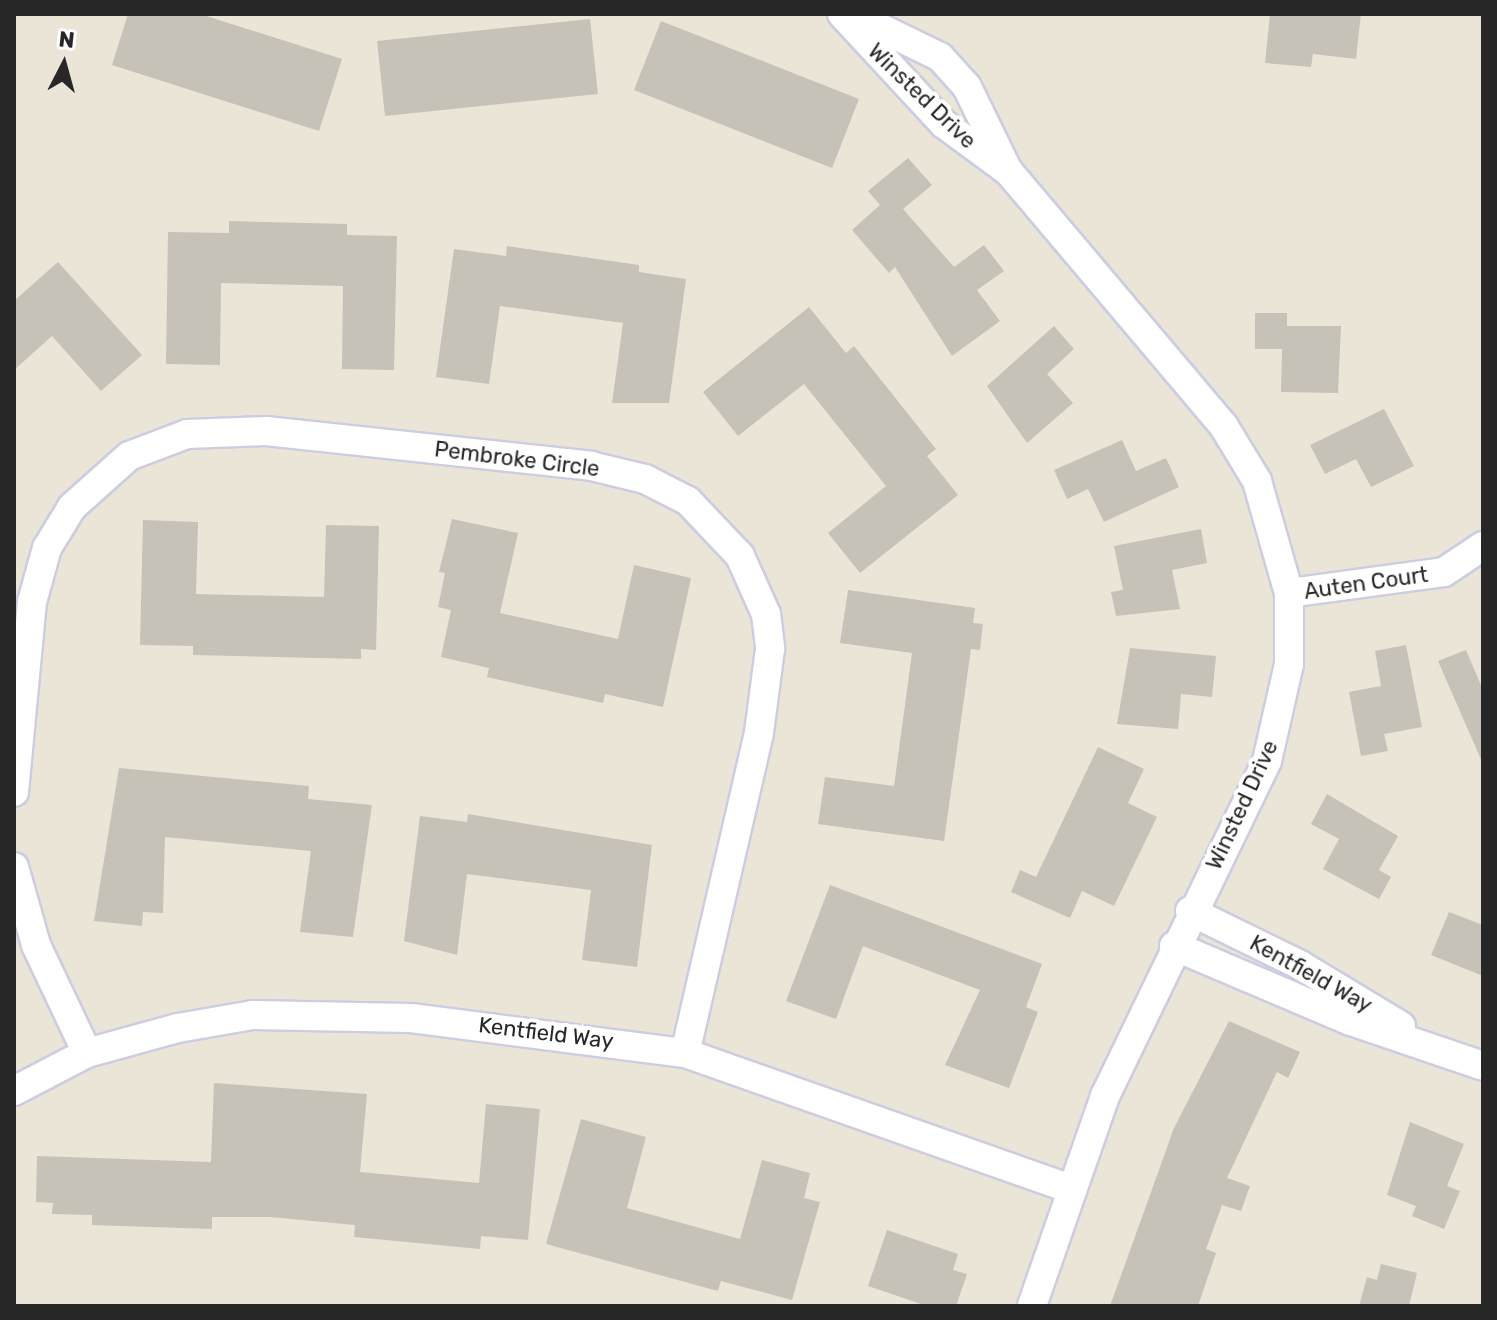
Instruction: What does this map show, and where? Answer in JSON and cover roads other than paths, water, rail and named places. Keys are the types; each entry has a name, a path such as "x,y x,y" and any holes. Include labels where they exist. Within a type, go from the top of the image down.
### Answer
{"street":[{"name":"Winsted Drive","path":"842,14 944,124 1009,172 1223,425 1257,481 1289,593 1282,715 1267,761 1190,911 1069,1188 1032,1306"},
{"name":"Winsted Drive","path":"852,14 940,57 967,87 1009,172"},
{"name":"Pembroke Circle","path":"14,792 32,602 47,548 72,507 129,456 187,434 266,431 591,466 645,479 688,501 740,556 766,614 770,649 759,733 685,1053"},
{"name":"Auten Court","path":"1289,593 1444,572 1483,546"},
{"path":"14,867 36,945 87,1053"},
{"name":"Kentfield Way","path":"1190,911 1300,965 1428,1044"},
{"name":"Kentfield Way","path":"1174,946 1351,1021 1428,1044 1483,1066"},
{"name":"Kentfield Way","path":"14,1091 87,1053 253,1015 333,1013 685,1053 1069,1188"}]}
